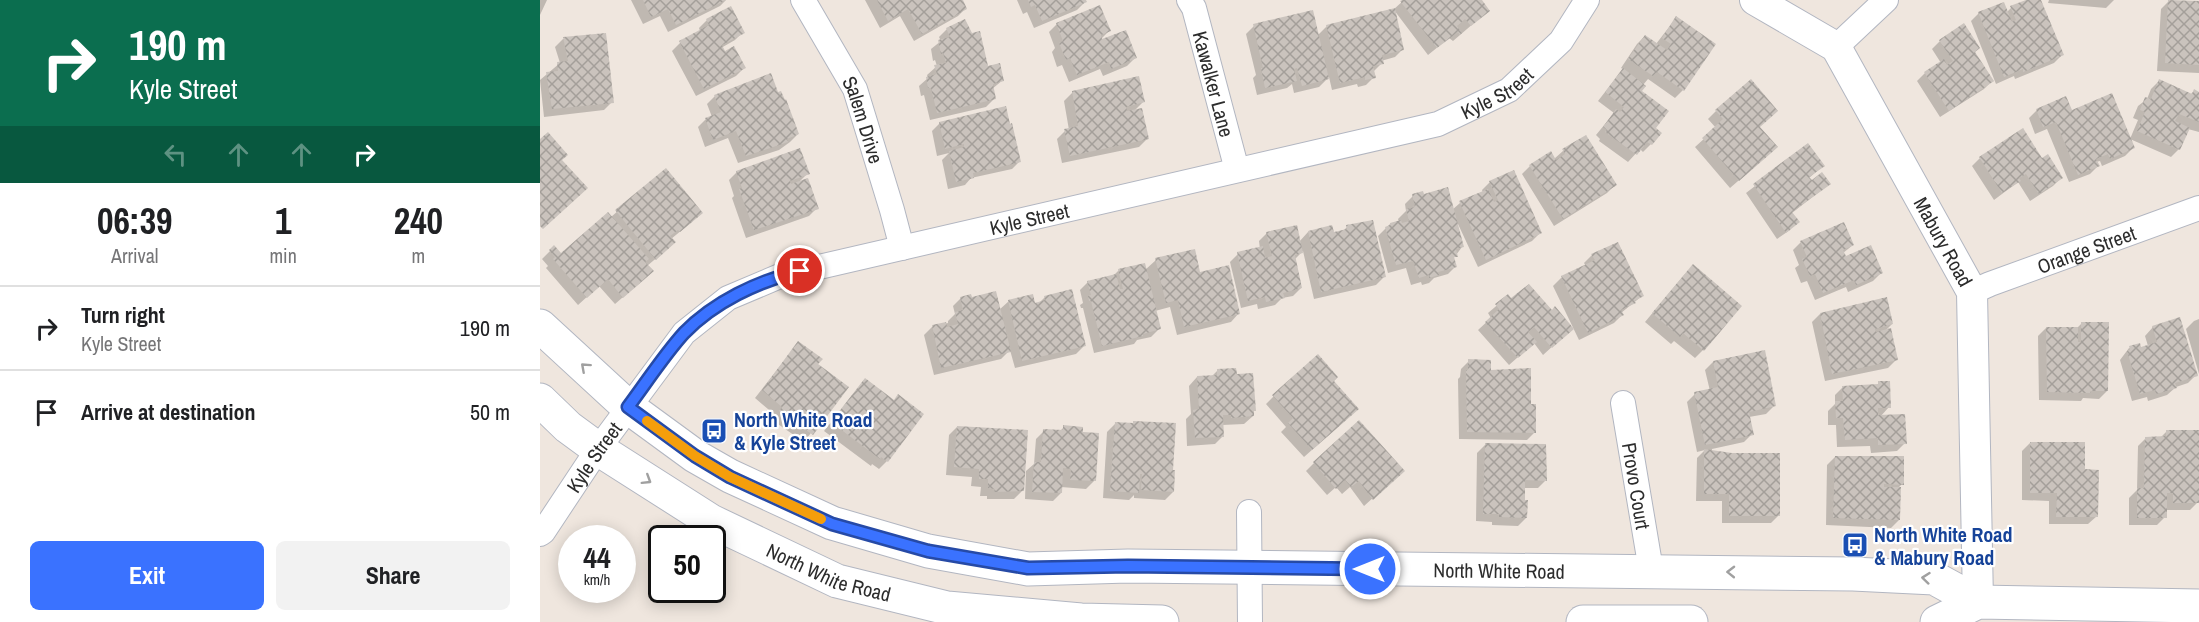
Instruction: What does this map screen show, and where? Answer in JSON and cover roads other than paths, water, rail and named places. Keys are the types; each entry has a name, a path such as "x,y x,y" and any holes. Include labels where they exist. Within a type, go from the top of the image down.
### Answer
{"main road":[{"name":"North White Road","path":"540,327 628,407 695,456 730,477 832,524 928,551 1028,568 1128,566 1248,569 1651,570 1934,578 1979,612"},
{"name":"North White Road","path":"540,400 568,427 598,449 711,521 837,581 946,615 1162,622"},
{"name":"North White Road","path":"1937,622 1979,612 2199,606"},
{"path":"1584,622 1691,622"}],"street":[{"name":"Salem Drive","path":"803,0 855,89 902,248"},
{"name":"Kawalker Lane","path":"1189,0 1194,8 1237,170"},
{"name":"Kyle Street","path":"540,534 628,407 684,333 728,298 780,276 1438,124 1509,90 1561,41 1587,0"},
{"path":"1755,0 1836,47 1886,0"},
{"name":"Mabury Road","path":"1836,47 1972,292 1979,612"},
{"name":"Orange Street","path":"1972,292 2199,208"},
{"name":"Provo Court","path":"1623,403 1651,570"},
{"path":"1249,512 1250,622"}],"place":[{"name":"North White Road & Kyle Street","path":"714,431"},
{"name":"North White Road & Mabury Road","path":"1855,545"}]}
